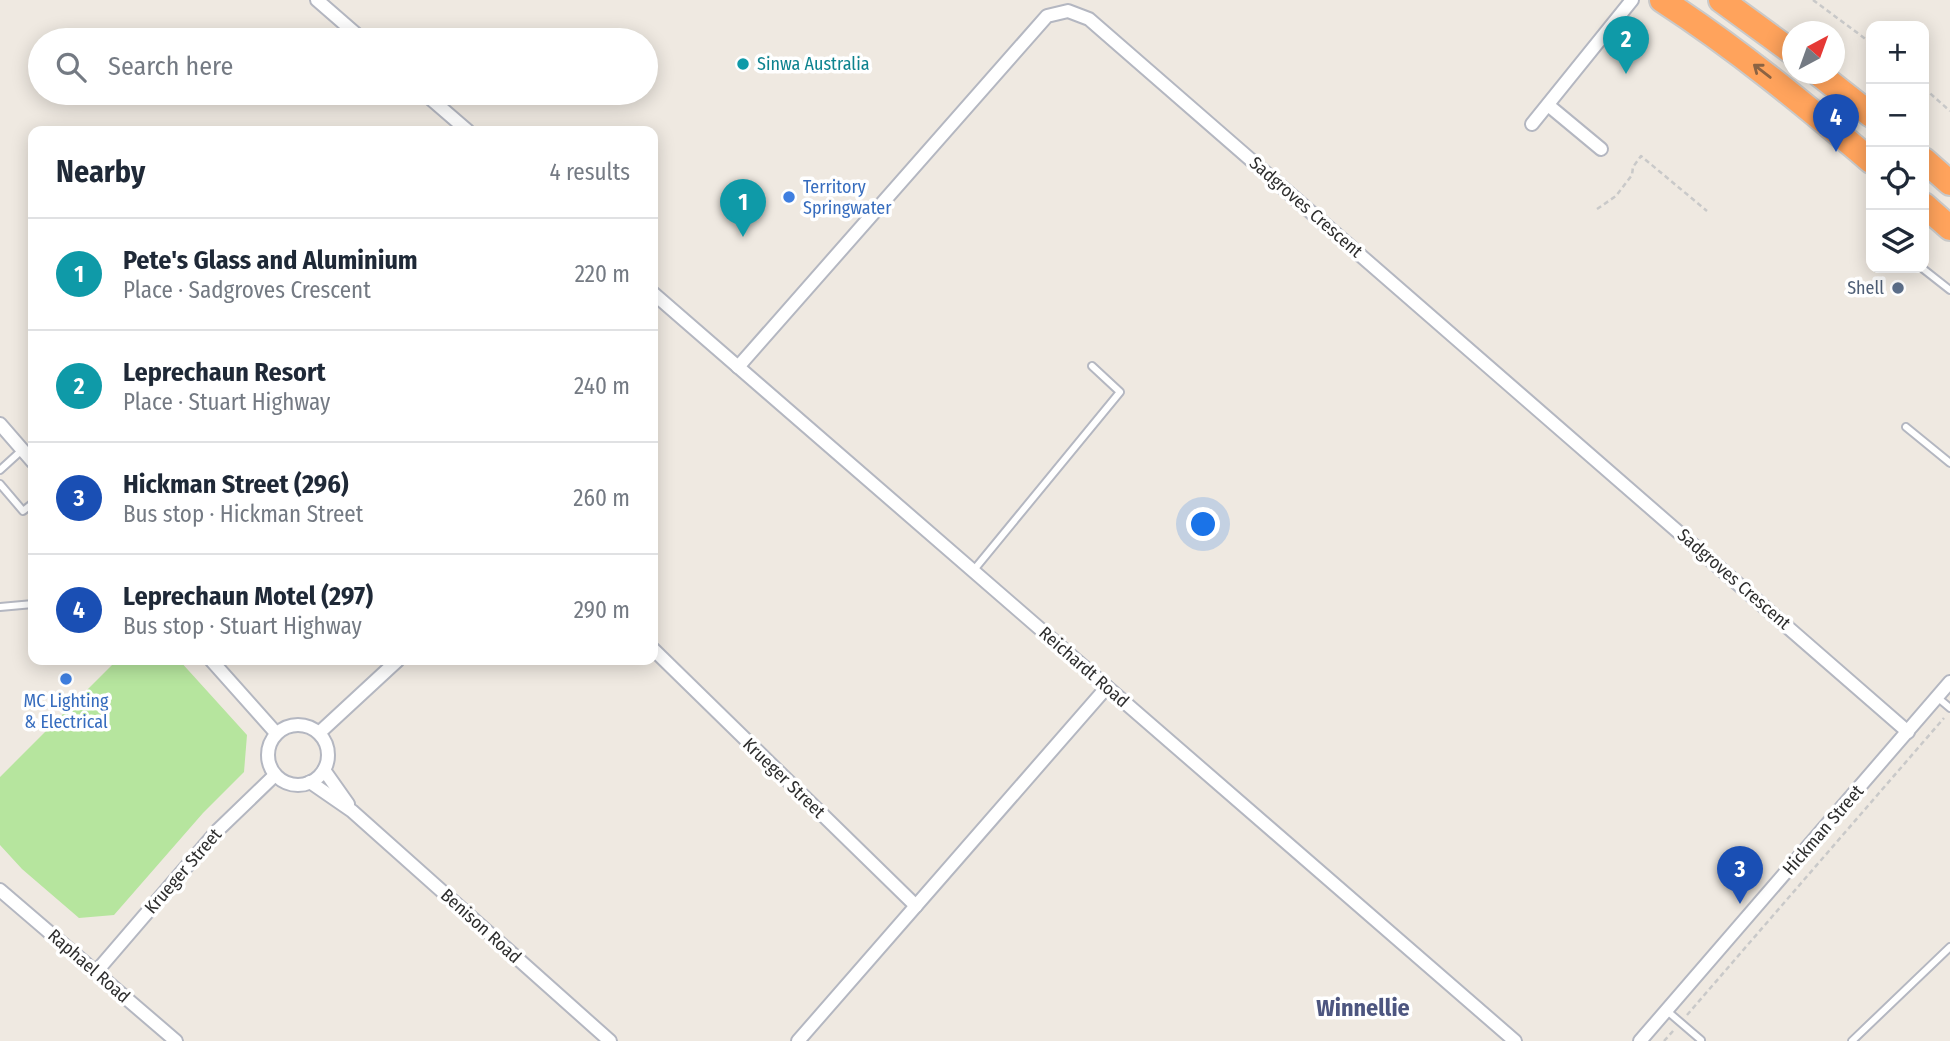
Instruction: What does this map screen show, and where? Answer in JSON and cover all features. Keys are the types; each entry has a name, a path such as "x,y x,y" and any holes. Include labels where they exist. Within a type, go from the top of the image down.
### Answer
{"highway":[{"path":"1662,0 1742,56 1866,157"},
{"path":"1721,0 1782,44"},
{"path":"1832,84 1866,111"},
{"path":"1929,164 1950,183"},
{"path":"1929,177 1950,195"},
{"path":"1929,209 1950,228"}],"street":[{"path":"317,0 349,28"},
{"path":"1532,124 1632,0"},
{"name":"Sadgroves Crescent","path":"738,367 1047,16 1068,11 1089,19 1908,732"},
{"path":"438,105 462,126"},
{"path":"1548,105 1601,149"},
{"name":"Reichardt Road","path":"658,297 1514,1041"},
{"path":"0,424 28,457"},
{"name":"Krueger Street","path":"658,654 916,906"},
{"path":"215,665 276,733"},
{"path":"319,733 393,665"},
{"name":"Hickman Street","path":"1640,1041 1950,682"},
{"path":"798,1041 1107,687"},
{"path":"293,725 303,725 319,733 328,751 328,760 319,778 292,784 275,775 270,767 268,749 276,733 293,725"},
{"name":"Benison Road","path":"324,770 352,811"},
{"name":"Krueger Street","path":"96,972 218,830 275,775"},
{"name":"Benison Road","path":"310,782 352,811 610,1041"},
{"name":"Raphael Road","path":"0,890 176,1041"}],"lane":[{"path":"1929,273 1950,290"},
{"path":"972,570 1120,392 1092,366"},
{"path":"1906,427 1950,463"},
{"path":"0,470 22,450"},
{"path":"0,484 23,511 28,507"},
{"path":"0,607 28,604"},
{"path":"1937,697 1950,710"},
{"path":"1852,1041 1950,947"},
{"path":"1666,1010 1701,1040"}],"path":[{"path":"1812,0 1866,39"},
{"path":"1929,92 1950,111"},
{"path":"1597,209 1616,196 1632,175 1633,167 1641,156 1707,211"},
{"path":"1664,1041 1950,710"}],"green space":[{"path":"112,665 184,665 247,735 244,772 203,813 114,915 79,918 22,869 0,845 0,777"}],"place":[{"name":"Sinwa Australia","path":"743,64"},
{"name":"Leprechaun Resort","path":"1626,74"},
{"name":"Leprechaun Motel (297)","path":"1836,152"},
{"name":"Territory Springwater","path":"789,197"},
{"name":"Pete's Glass and Aluminium","path":"743,237"},
{"name":"Shell","path":"1898,288"},
{"name":"MC Lighting & Electrical","path":"66,679"},
{"name":"Hickman Street (296)","path":"1740,904"}],"district":[{"name":"Winnellie","path":"1363,1008"}]}
